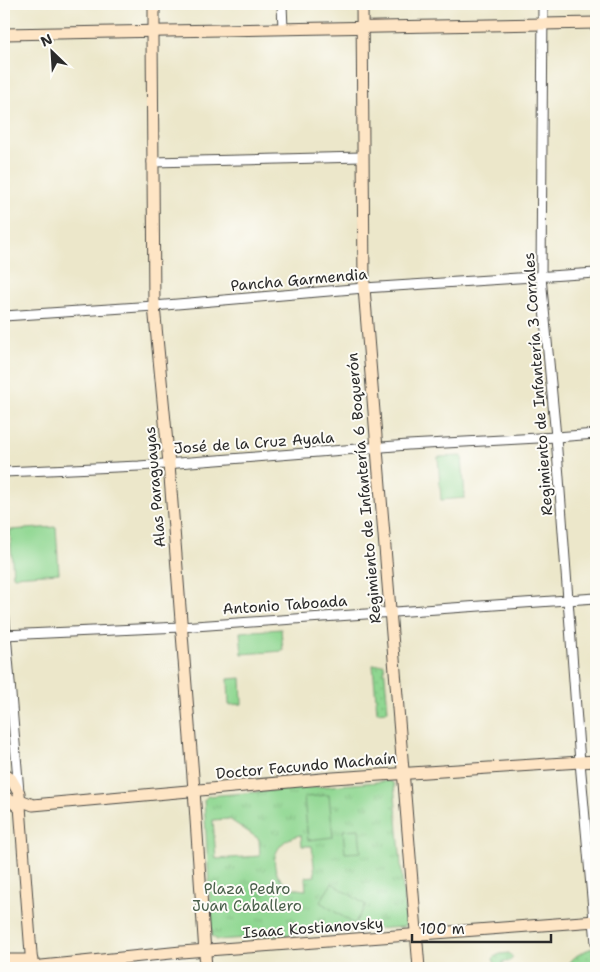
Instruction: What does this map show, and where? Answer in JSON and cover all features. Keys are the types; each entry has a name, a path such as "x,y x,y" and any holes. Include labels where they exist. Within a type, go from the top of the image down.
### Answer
{"street":[{"name":"Alas Paraguayas","path":"154,4 154,31 152,35 154,306 194,790 206,968"},
{"path":"282,4 283,29"},
{"name":"Regimiento de Infantería 6 Boquerón","path":"362,4 364,288 419,968"},
{"name":"Regimiento de Infantería 3 Corrales","path":"543,4 542,277 580,762 596,921 596,944"},
{"path":"4,34 596,23"},
{"path":"152,162 362,157"},
{"name":"Pancha Garmendia","path":"4,316 154,306 364,288 596,273"},
{"name":"José de la Cruz Ayala","path":"4,472 168,464 596,434"},
{"name":"Antonio Taboada","path":"5,635 181,627 596,598"},
{"path":"4,609 32,965"},
{"name":"Doctor Facundo Machaín","path":"4,796 33,805 402,773 596,761"},
{"path":"4,774 11,780 20,800"},
{"name":"Isaac Kostianovsky","path":"4,960 32,965 596,921"}],"green space":[{"path":"462,456 465,498 441,500 438,457"},
{"path":"56,527 59,573 13,576 10,530"},
{"path":"281,629 283,651 242,654 240,632"},
{"path":"384,664 388,711 377,712 373,665"},
{"path":"241,678 242,704 229,705 228,679"},
{"name":"Plaza Pedro Juan Caballero","path":"390,781 394,784 406,924 403,927 217,940 212,936 204,800 208,796","holes":["229,819 259,839 260,856 216,859 213,820","301,835 302,846 312,846 315,876 305,877 306,890 293,888 283,882 277,874 275,864 280,846 289,839"]},
{"path":"329,795 333,837 308,840 304,797"},
{"path":"359,829 361,852 345,853 343,830"},
{"path":"332,883 366,905 354,924 320,902"},
{"path":"596,947 596,968 567,967 579,954"},
{"path":"509,953 513,958 508,962 503,961 504,968 497,968 493,959 498,955"}]}
